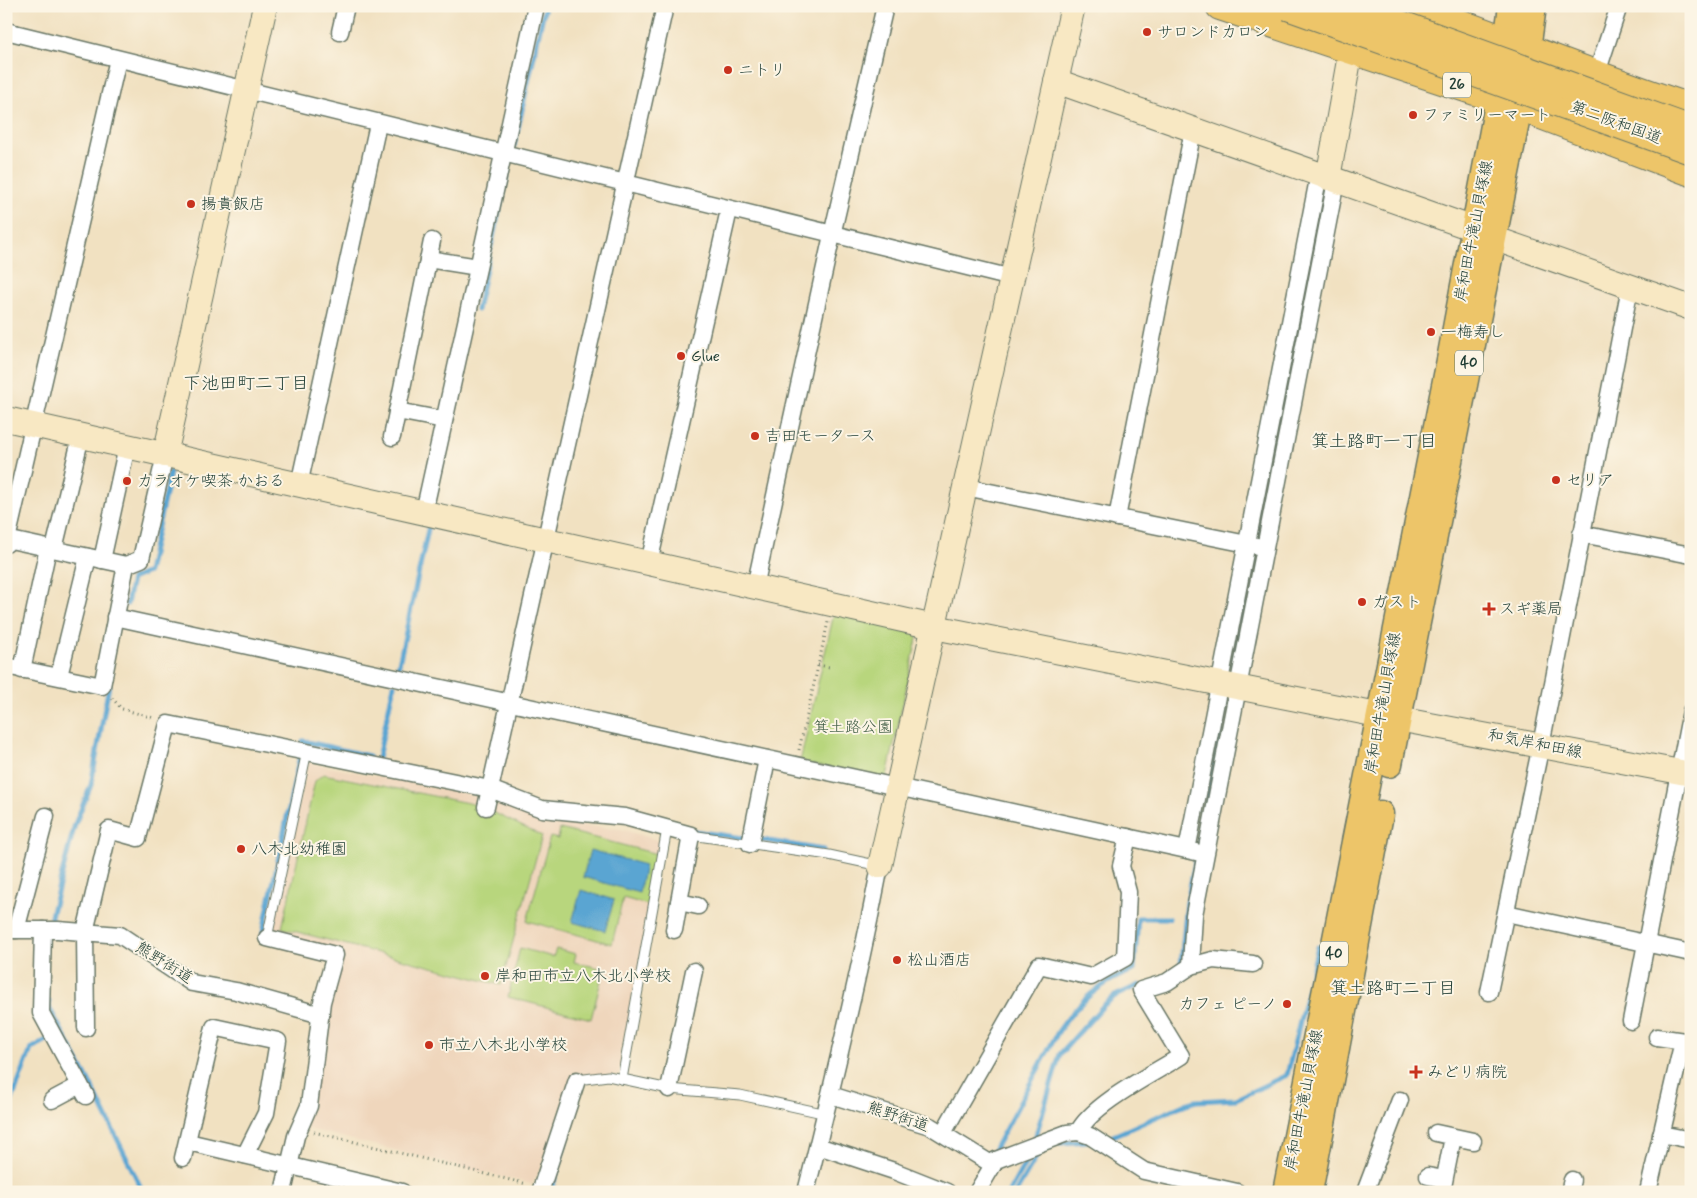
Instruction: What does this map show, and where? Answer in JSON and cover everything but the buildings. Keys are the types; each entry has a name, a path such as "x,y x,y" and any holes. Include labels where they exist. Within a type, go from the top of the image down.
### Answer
{"highway":[{"name":"26","path":"1220,6 1509,103 1691,172"},
{"name":"第二阪和国道","path":"1288,6 1691,150"},
{"name":"第二阪和国道","path":"1350,6 1691,130"},
{"path":"1412,6 1517,44 1596,76 1691,108"}],"main road":[{"name":"岸和田牛滝山貝塚線","path":"1512,6 1517,44"},
{"name":"岸和田牛滝山貝塚線","path":"1286,1192 1389,717 1509,103 1517,44 1533,6"},
{"name":"岸和田牛滝山貝塚線","path":"1309,1192 1389,717"}],"street":[{"path":"118,59 7,541 126,565 141,559 265,6"},
{"path":"340,32 346,6"},
{"path":"424,512 536,6"},
{"path":"486,807 665,6"},
{"path":"756,587 832,235 885,6"},
{"path":"806,1192 827,1114 862,958 880,866 1073,6"},
{"path":"1596,76 1619,6"},
{"path":"6,31 625,185 1012,278"},
{"path":"1191,966 1196,852 1328,177 1351,49"},
{"path":"1056,82 1328,177 1691,308"},
{"path":"299,485 378,124"},
{"path":"1117,518 1193,130"},
{"path":"649,563 729,210"},
{"path":"392,437 432,241"},
{"path":"428,259 478,267"},
{"path":"1489,992 1541,745 1630,287"},
{"path":"397,411 444,420"},
{"name":"和気岸和田線","path":"6,419 934,627 1684,773"},
{"path":"81,436 51,549 14,668 102,686 126,565"},
{"path":"59,676 127,446"},
{"path":"965,488 1256,546"},
{"path":"1581,534 1691,555"},
{"path":"116,617 1196,852"},
{"path":"1631,1021 1684,773 1691,711"},
{"path":"86,1028 85,932 109,830 138,838 168,724 490,789 542,809 625,817 691,835 674,930"},
{"path":"750,844 767,759"},
{"path":"11,930 46,816"},
{"path":"943,1133 1039,965 1091,977 1125,958 1128,892 1121,866 1128,837"},
{"path":"679,902 698,906"},
{"path":"1506,913 1646,945 1691,953"},
{"name":"熊野街道","path":"11,930 120,935 192,983 236,991 320,1015"},
{"path":"43,930 34,1014 83,1090 52,1100"},
{"path":"267,938 335,955 320,1015 309,1106 299,1128 283,1192"},
{"path":"1078,1132 1082,1124 1111,1099 1182,1056 1141,990 1167,982 1191,966 1213,960 1253,964"},
{"path":"669,1089 694,971"},
{"path":"183,1158 214,1027 278,1041 266,1113 245,1155"},
{"path":"1648,1192 1661,1134 1687,1041 1657,1037"},
{"path":"541,1190 577,1080"},
{"name":"熊野街道","path":"831,1095 930,1126 993,1165"},
{"path":"1365,1192 1400,1100"},
{"path":"977,1192 996,1160 1067,1133 1078,1132 1090,1136 1144,1171 1193,1186 1237,1192"},
{"path":"1436,1133 1473,1141"},
{"path":"1661,1134 1691,1140"},
{"path":"1438,1182 1453,1137"},
{"path":"188,1142 402,1192"},
{"path":"818,1146 894,1171 947,1192"}],"lane":[{"path":"267,938 307,751"},
{"path":"622,1079 667,829"},
{"path":"691,835 829,855 880,866"},
{"path":"577,1080 608,1076 669,1089 740,1095 827,1114"}],"path":[{"path":"796,765 832,604"},
{"path":"818,665 829,667"},
{"path":"102,686 122,709 168,724"},
{"path":"299,1128 541,1190"}],"shaded area":[{"name":"岸和田市立八木北小学校","path":"308,763 493,799 543,823 620,829 661,841 619,1075 571,1077 545,1159 532,1184 305,1128 341,950 271,932"}],"green space":[{"name":"箕土路公園","path":"835,609 918,634 887,776 883,780 800,762"},
{"path":"323,774 478,805 542,836 501,985 282,928 315,781"},
{"path":"560,829 657,854 648,905 623,898 612,944 527,921 550,837 558,839"},
{"path":"520,948 553,957 556,949 576,954 574,962 604,969 591,1019 508,997"}],"water":[{"path":"590,850 645,865 639,893 583,877"},
{"path":"581,890 614,900 605,931 572,922"}],"waterway":[{"path":"6,24 11,6"},
{"path":"514,146 545,6"},
{"path":"477,310 508,170"},
{"path":"1233,665 1324,195"},
{"path":"127,604 132,579 148,572 170,472"},
{"path":"397,673 429,525"},
{"path":"51,926 51,916 75,824 91,785 109,685"},
{"path":"378,758 394,685"},
{"path":"1178,968 1181,964 1187,903 1226,703"},
{"path":"269,933 263,932 303,741 369,756"},
{"path":"693,831 744,838"},
{"path":"757,839 823,850"},
{"path":"991,1156 1058,1032 1066,1021 1082,1002 1100,987 1134,970 1138,918 1169,918"},
{"path":"1104,1140 1186,1104 1196,1101 1236,1099 1287,1075 1318,947"},
{"path":"1034,1142 1060,1054 1104,1005 1115,996 1139,985"},
{"path":"49,1002 49,1007 95,1093 143,1192"},
{"path":"6,1116 31,1049 50,1038"},
{"path":"1061,1143 1087,1141"},
{"path":"551,1192 565,1142"},
{"path":"1016,1192 1041,1149"},
{"path":"1009,1192 1032,1151"}],"place":[{"name":"サロンドカロン","path":"1147,32"},
{"name":"ニトリ","path":"728,70"},
{"name":"ファミリーマート","path":"1413,115"},
{"name":"揚貴飯店","path":"191,204"},
{"name":"一梅寿し","path":"1431,332"},
{"name":"Glue","path":"681,356"},
{"name":"吉田モータース","path":"755,436"},
{"name":"セリア","path":"1556,480"},
{"name":"カラオケ喫茶 かおる","path":"127,481"},
{"name":"ガスト","path":"1362,602"},
{"name":"スギ薬局","path":"1489,609"},
{"name":"八木北幼稚園","path":"241,849"},
{"name":"松山酒店","path":"897,960"},
{"name":"岸和田市立八木北小学校","path":"485,976"},
{"name":"カフェ ピーノ","path":"1287,1004"},
{"name":"市立八木北小学校","path":"429,1045"},
{"name":"みどり病院","path":"1416,1072"}],"district":[{"name":"下池田町二丁目","path":"246,384"},
{"name":"箕土路町一丁目","path":"1374,442"},
{"name":"箕土路町二丁目","path":"1393,989"}]}
